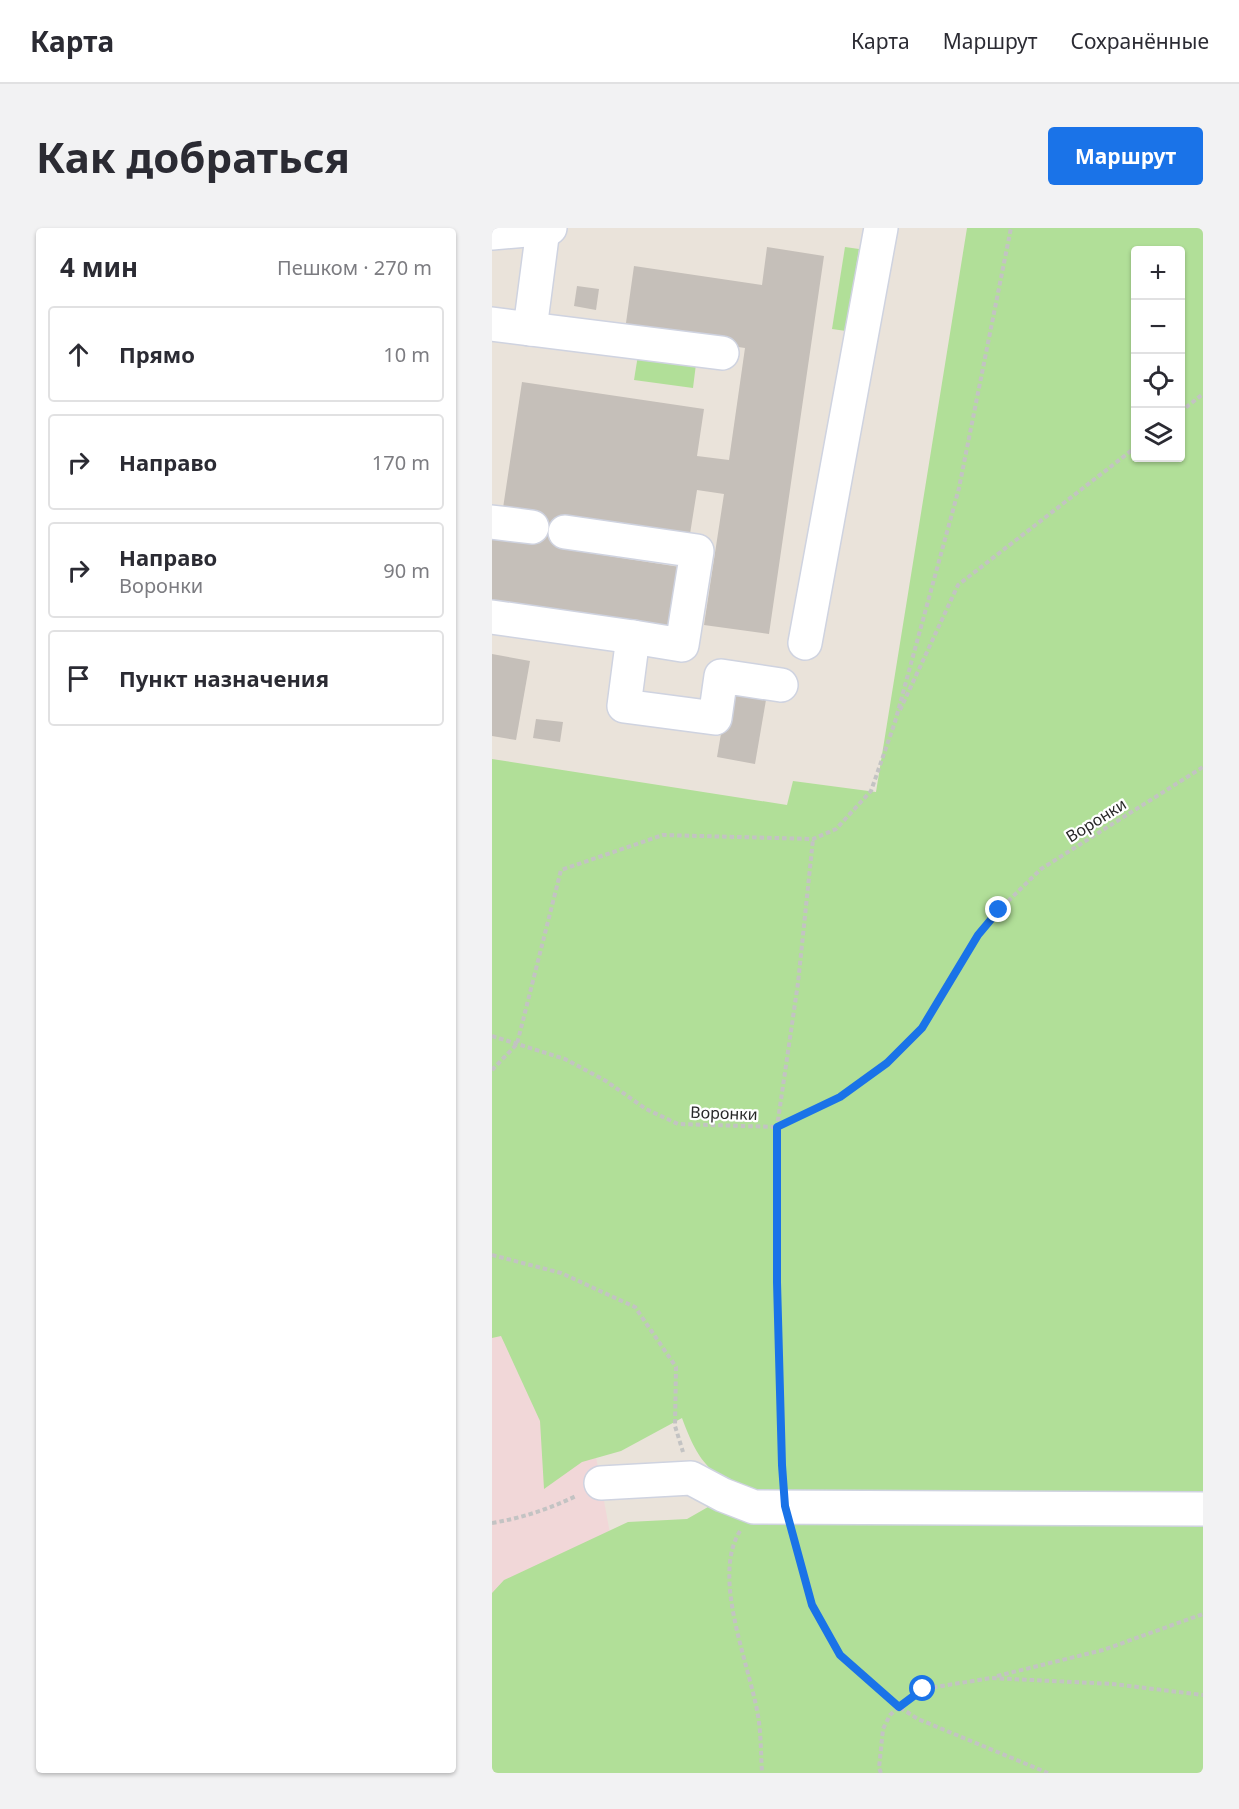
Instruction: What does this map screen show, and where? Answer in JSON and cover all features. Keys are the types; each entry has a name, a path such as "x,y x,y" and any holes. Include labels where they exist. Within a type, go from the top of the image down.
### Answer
{"lane":[{"path":"492,233 550,228"},
{"path":"805,643 881,228"},
{"path":"531,329 543,229"},
{"path":"492,324 722,353"},
{"path":"492,522 531,527"},
{"path":"492,617 682,645 697,551 565,532"},
{"path":"633,637 624,705 715,718 721,676 781,685"},
{"path":"601,1483 691,1478 723,1495 770,1507 1203,1509"}],"path":[{"path":"492,1070 517,1044 561,870 663,835 813,839 836,829 871,792 895,722 959,488 1011,228"},
{"path":"1185,408 1203,394"},
{"path":"895,722 958,585 1131,451"},
{"name":"Воронки","path":"492,1036 565,1059 606,1081 646,1109 678,1124 777,1127 840,1097 887,1063 922,1028 978,935 999,910 1041,869 1203,767"},
{"path":"762,1773 759,1721 728,1578 736,1537 770,1507 782,1465 777,1282 777,1127 798,983 813,839"},
{"path":"492,1255 561,1273 635,1307 676,1367 675,1426 691,1478"},
{"path":"492,1523 520,1518 560,1504 601,1483"},
{"path":"770,1507 812,1605 840,1655 899,1707 918,1719 1048,1773"},
{"path":"881,1773 879,1768 883,1729 890,1715 923,1689 991,1677 1103,1650 1203,1614"},
{"path":"991,1677 1113,1684 1203,1695"}],"shaded area":[{"path":"492,1283 569,1309 615,1561 492,1672"}],"green space":[{"path":"967,228 1203,228 1203,1773 492,1773 492,1593 504,1580 628,1522 687,1519 708,1507 723,1508 759,1496 730,1482 710,1468 695,1448 682,1418 621,1451 582,1462 544,1489 540,1421 501,1336 492,1338 492,759 787,805 793,781 876,792"},
{"path":"845,247 859,249 846,331 832,329"},
{"path":"638,355 696,364 693,388 634,380"}],"building":[{"path":"767,247 824,256 769,634 704,625 724,494 697,490 690,534 568,516 563,549 680,567 671,632 492,606 492,536 503,508 522,382 704,409 697,456 729,460 745,348 625,330 634,266 762,285"},
{"path":"577,286 599,289 596,310 574,306"},
{"path":"492,654 530,661 516,740 492,736"},
{"path":"729,687 767,694 755,764 717,757"},
{"path":"536,719 563,722 560,742 533,738"}],"route":[{"path":"923,1689 899,1707 840,1655 812,1605 785,1506 777,1282 777,1127 840,1097 887,1063 922,1028 978,935 999,910"}]}
